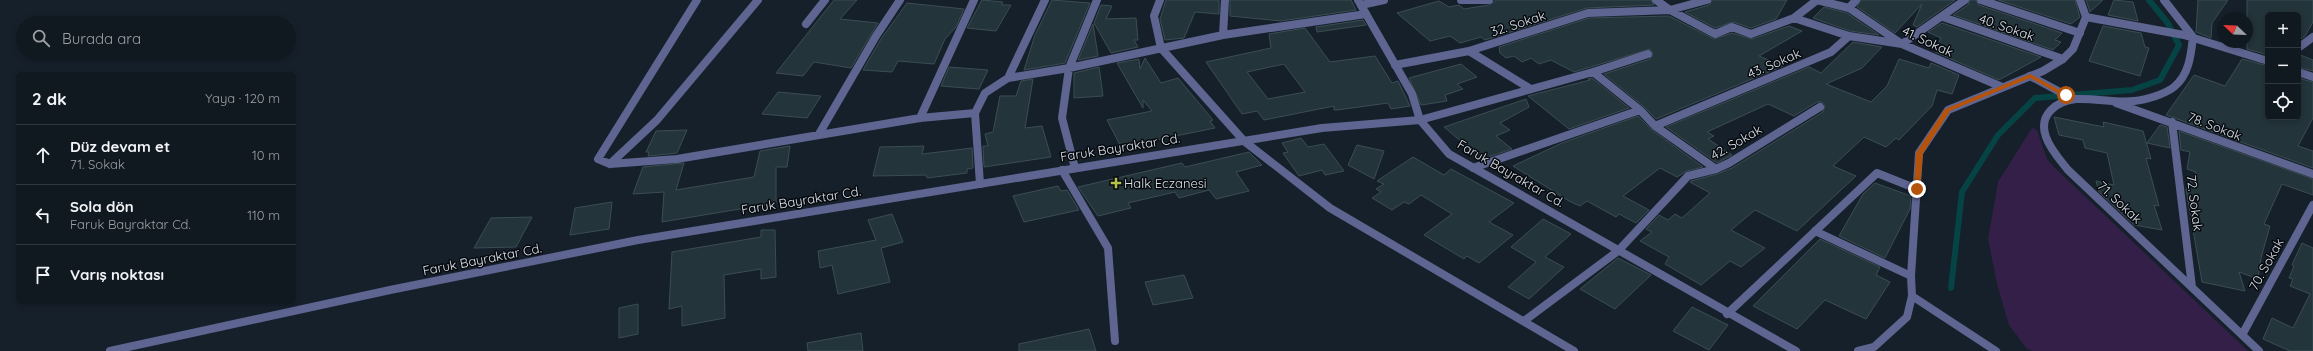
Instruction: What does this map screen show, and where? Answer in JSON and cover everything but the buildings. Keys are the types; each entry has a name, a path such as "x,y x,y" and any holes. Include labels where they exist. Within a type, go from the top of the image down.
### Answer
{"street":[{"path":"697,0 598,159 610,164 677,159 920,118 975,113"},
{"path":"610,164 656,120 758,0"},
{"path":"806,24 825,0"},
{"path":"818,134 876,36 900,0"},
{"path":"920,118 974,0"},
{"path":"1008,78 1045,0"},
{"path":"1075,168 1062,118 1069,68 1097,0"},
{"path":"1160,0 1154,16 1161,48 1244,141 1330,208 1574,351"},
{"path":"1223,35 1225,0"},
{"path":"1384,0 1360,2 1412,94 1420,120 1529,88 1593,72 1648,54"},
{"path":"1461,0 1489,0"},
{"path":"1656,0 1670,10 1714,34 1732,27 1751,34 1794,18 1817,0 1849,8 1856,0"},
{"name":"32. Sokak","path":"1395,65 1469,51 1588,13 1670,10 1707,0"},
{"path":"1794,18 1849,36 1902,44 1943,17 1965,0"},
{"path":"1981,0 2080,33"},
{"path":"1858,351 1874,347 1907,317 1912,296 1911,276 1919,153 1948,110 2030,76 2063,59 2073,49 2086,17 2080,0"},
{"path":"2030,76 2069,97 2135,101 2174,88 2190,66 2193,37 2164,0"},
{"name":"41. Sokak","path":"1849,8 1902,44 2002,87"},
{"path":"980,184 975,113 985,93 1008,78 1069,68 1223,35 1366,14"},
{"name":"40. Sokak","path":"1943,17 2063,59"},
{"path":"2086,17 2160,29 2193,37 2265,60"},
{"name":"43. Sokak","path":"1655,126 1831,52 1849,36"},
{"path":"2301,46 2313,37"},
{"path":"1469,51 1529,88"},
{"path":"1593,72 1640,110 1655,126 1716,169"},
{"path":"2301,73 2313,77"},
{"name":"71. Sokak","path":"2069,97 2055,103 2046,113 2045,135 2068,170 2259,351"},
{"name":"78. Sokak","path":"2108,100 2313,174"},
{"name":"42. Sokak","path":"1524,321 1618,251 1688,176 1716,169 1820,107"},
{"path":"1473,168 1640,110"},
{"name":"Faruk Bayraktar Cd.","path":"110,351 390,290 638,240 1322,128 1420,120 1449,154 1727,314 1796,351"},
{"name":"72. Sokak","path":"2172,122 2192,287"},
{"path":"1062,170 1108,248 1115,341"},
{"path":"1727,314 1877,173 1917,189"},
{"name":"70. Sokak","path":"2242,335 2313,205"},
{"path":"1815,231 1911,276"},
{"path":"1912,296 1996,351"}],"shaded area":[{"path":"2032,128 2037,130 2047,159 2052,165 2248,351 2033,351 2027,349 2009,325 1997,284 1988,239 1998,182"}],"waterway":[{"path":"1951,288 1962,192 1998,135 2035,98 2132,90 2160,80 2179,45 2167,22 2149,0"}],"place":[{"name":"Halk Eczanesi","path":"1116,183"}],"route":[{"path":"1917,189 1919,153 1948,110 2030,76 2066,95"}]}
